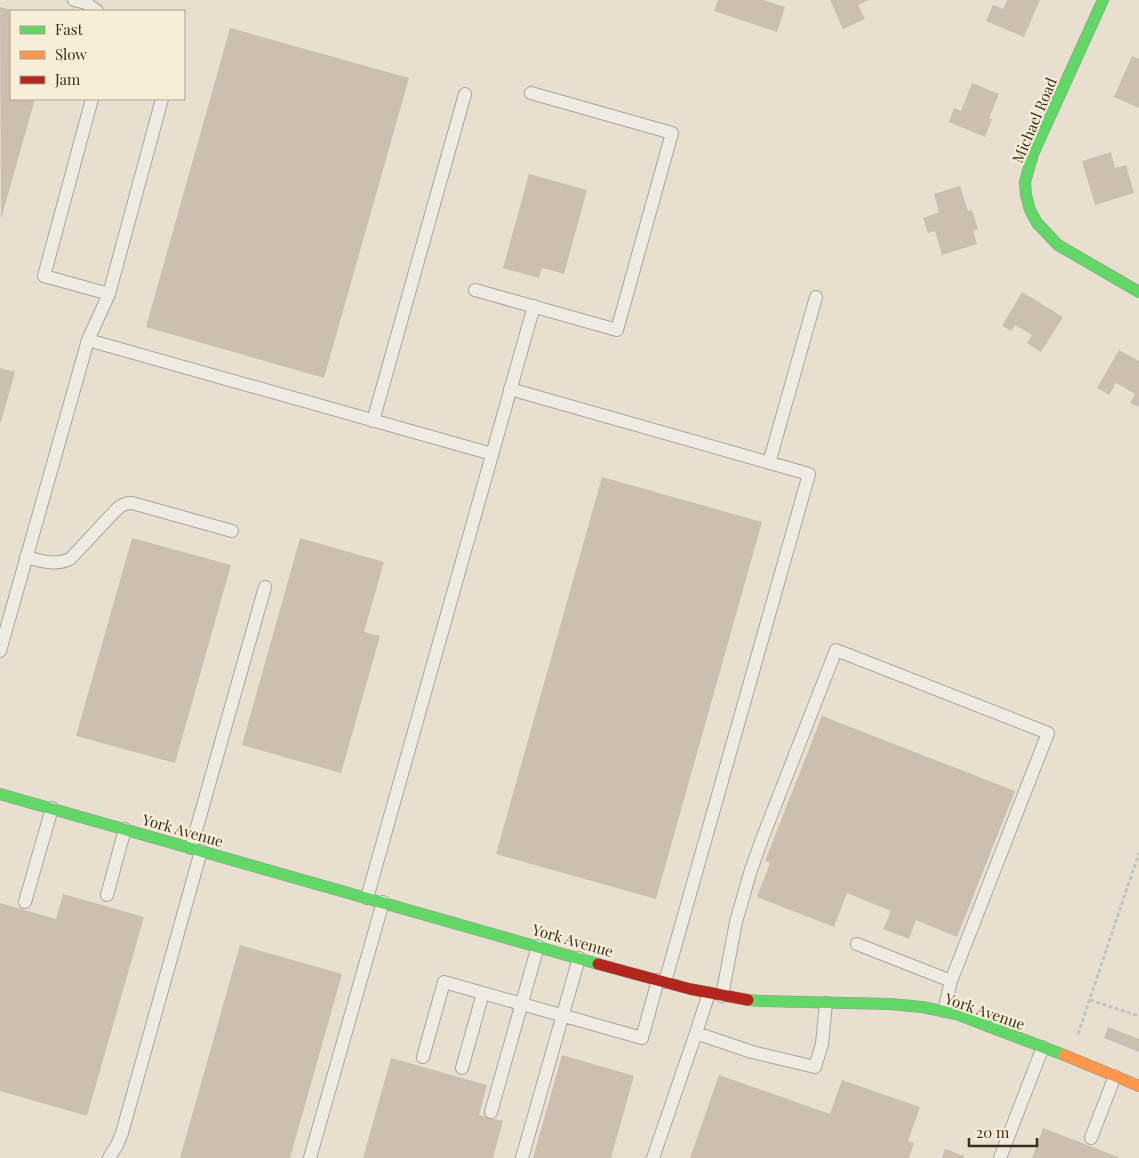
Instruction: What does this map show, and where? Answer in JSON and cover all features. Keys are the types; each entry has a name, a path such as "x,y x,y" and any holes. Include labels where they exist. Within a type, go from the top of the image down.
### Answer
{"street":[{"name":"Michael Road","path":"1103,0 1033,154 1025,182 1026,195 1030,210 1037,222 1058,245 1139,292"},
{"name":"York Avenue","path":"0,794 579,958 722,996 761,1001 906,1005 944,1011 973,1020 1139,1086"}],"lane":[{"path":"74,0 86,3 96,10"},
{"path":"475,290 617,330 672,133 531,93"},
{"path":"373,421 465,94"},
{"path":"92,100 44,276 109,294"},
{"path":"0,651 88,340 109,294 162,100"},
{"path":"769,463 816,297"},
{"path":"367,898 534,306"},
{"path":"88,340 492,454"},
{"path":"423,1057 444,982 642,1038 662,981 809,474 510,390"},
{"path":"26,557 57,563 70,559 116,509 127,503 232,532"},
{"path":"109,1158 122,1133 265,587"},
{"path":"722,996 736,922 750,873 836,650 1048,733 951,981 944,1011"},
{"path":"25,902 52,808"},
{"path":"107,895 125,829"},
{"path":"310,1158 383,902"},
{"path":"857,944 951,981"},
{"path":"491,1112 538,946"},
{"path":"522,1158 579,958"},
{"path":"462,1068 483,993"},
{"path":"653,1158 709,993"},
{"path":"696,1033 752,1052 815,1067 822,1044 826,1003"},
{"path":"1000,1158 1043,1047"},
{"path":"1091,1138 1115,1076"}],"path":[{"path":"1068,1057 1090,1000 1139,853"},
{"path":"1090,1000 1139,1016"}],"building":[{"path":"718,0 763,0 785,7 777,32 714,11"},
{"path":"830,0 869,0 858,5 865,19 843,29"},
{"path":"1007,0 1040,0 1024,37 986,21 993,5 1003,9"},
{"path":"0,7 11,10 10,100 35,100 1,219"},
{"path":"230,28 409,78 324,378 146,327"},
{"path":"1132,56 1139,59 1139,108 1114,97"},
{"path":"972,83 999,94 989,118 992,119 985,137 949,122 954,108 961,111"},
{"path":"1111,152 1115,168 1126,165 1134,193 1095,205 1082,161"},
{"path":"529,174 587,190 564,274 542,268 539,278 503,268"},
{"path":"960,186 968,211 972,210 978,229 973,231 977,244 942,255 935,231 928,233 923,218 939,212 934,194"},
{"path":"1022,292 1063,317 1041,352 1027,343 1032,335 1015,325 1011,331 1002,326"},
{"path":"1119,350 1139,361 1138,407 1130,403 1135,394 1116,383 1109,395 1097,388"},
{"path":"0,368 15,372 1,422 0,422"},
{"path":"602,477 762,522 656,899 496,854"},
{"path":"132,538 231,565 175,763 76,736"},
{"path":"300,538 384,562 364,632 380,636 341,773 242,745"},
{"path":"822,716 1015,791 957,937 916,920 909,939 883,929 891,911 847,893 834,927 757,897 770,863 765,861"},
{"path":"63,894 144,917 87,1116 0,1091 0,903 56,919"},
{"path":"240,945 342,974 290,1158 180,1158"},
{"path":"1108,1027 1139,1039 1139,1052 1104,1038"},
{"path":"562,1055 634,1076 611,1158 533,1158"},
{"path":"391,1058 487,1085 479,1115 503,1121 493,1158 363,1158"},
{"path":"719,1075 830,1114 842,1080 920,1107 908,1141 914,1143 909,1158 690,1158"},
{"path":"1043,1128 1121,1158 1032,1158"},
{"path":"945,1149 964,1156 964,1158 942,1158"}],"traffic: fast":[{"path":"1103,0 1033,154 1025,182 1026,195 1030,210 1037,223 1058,245 1139,292"},
{"path":"0,794 598,964"},
{"path":"748,1000 890,1004 922,1007 956,1014 1064,1055"}],"traffic: slow":[{"path":"1064,1055 1139,1086"}],"traffic: jam":[{"path":"598,964 690,989 748,1000"}]}
